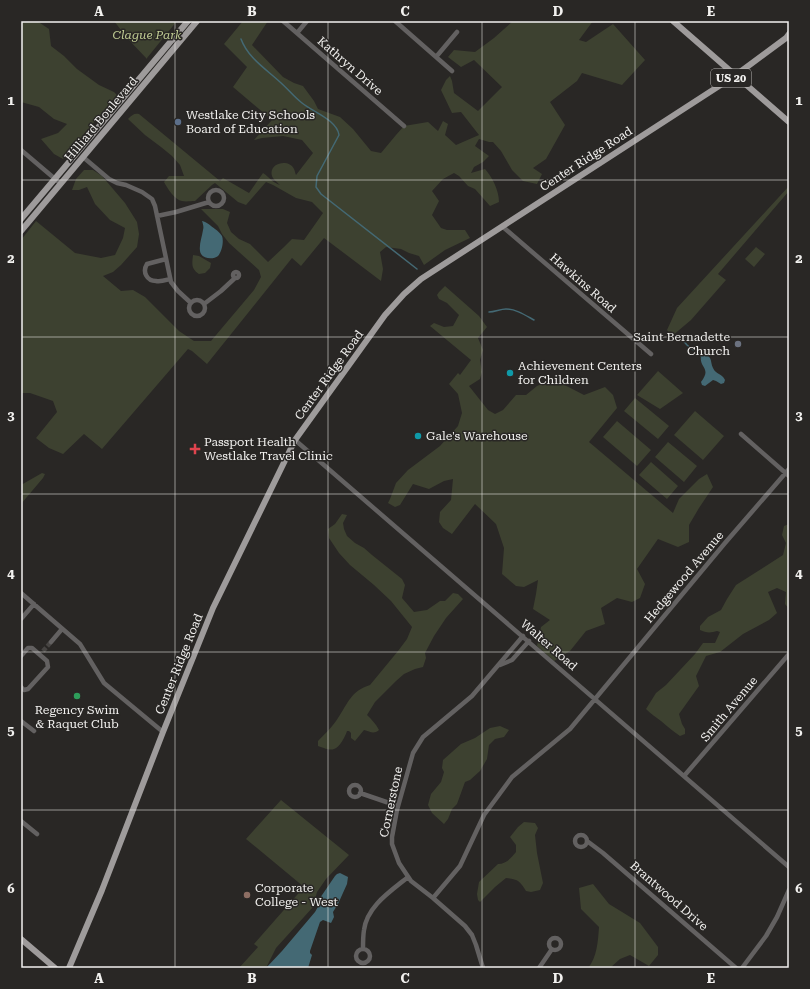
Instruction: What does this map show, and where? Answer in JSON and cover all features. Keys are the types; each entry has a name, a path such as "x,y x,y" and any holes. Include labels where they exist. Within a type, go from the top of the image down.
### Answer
{"main road":[{"name":"Hilliard Boulevard","path":"21,219 188,21"},
{"name":"Hilliard Boulevard","path":"21,231 198,21"},
{"path":"673,21 789,122"},
{"name":"Center Ridge Road","path":"69,968 102,890 213,608 295,440 385,315 421,279 736,75 786,38 789,34"},
{"path":"21,939 55,968"}],"street":[{"name":"Kathryn Drive","path":"283,21 404,126"},
{"path":"297,33 307,21"},
{"path":"395,21 452,71"},
{"path":"436,57 457,32"},
{"path":"21,150 61,184"},
{"path":"83,157 109,179 142,192 152,199 170,280 174,287 191,303"},
{"path":"157,216 209,202"},
{"name":"Hawkins Road","path":"503,227 651,354"},
{"path":"166,259 148,264 145,272 148,277 157,282 170,280"},
{"path":"204,304 235,278"},
{"path":"195,300 200,300 204,304 203,313 198,316 190,313 189,307 195,300"},
{"path":"741,434 787,474"},
{"name":"Walter Road","path":"295,440 789,866"},
{"name":"Hedgewood Avenue","path":"433,898 460,866 484,815 512,777 570,729 725,543 787,474 789,469"},
{"path":"21,593 80,644 104,683 163,732"},
{"path":"21,619 34,604"},
{"path":"51,642 62,629"},
{"name":"Cornerstone","path":"483,968 472,934 408,877 396,856 392,844 392,837 398,806 413,753 419,743 423,737 472,696 523,636"},
{"name":"Cornerstone","path":"498,665 512,660 529,641"},
{"path":"21,656 28,648 32,648 41,653 47,661 48,667 28,689 24,690 21,687"},
{"name":"Smith Avenue","path":"684,776 789,654"},
{"path":"21,720 34,732"},
{"path":"360,793 398,806"},
{"path":"21,821 37,834"},
{"name":"Brantwood Drive","path":"587,841 736,968"},
{"path":"363,949 364,928 372,909 408,877"},
{"path":"742,968 766,936 777,917 789,890"},
{"path":"539,968 552,950"}],"green space":[{"path":"37,21 49,29 51,46 77,69 99,85 117,95 63,159 54,154 41,139 58,133 67,124 54,119 39,107 21,102 21,22"},
{"name":"Clague Park","path":"114,21 177,21 147,59 128,39"},
{"path":"243,21 268,21 252,45 283,77 303,86 318,109 340,117 353,129 371,151 381,153 404,126 428,122 438,131 443,121 448,124 445,135 456,145 479,135 461,112 452,113 441,90 446,80 450,76 454,93 478,111 502,87 474,60 461,67 448,57 454,50 475,52 513,21 593,21 579,40 586,42 613,24 645,60 622,85 582,73 577,81 550,102 565,125 546,159 533,168 542,174 537,184 523,181 512,170 501,151 493,142 479,139 475,146 489,156 483,162 474,167 471,173 485,169 495,184 499,202 490,206 475,189 468,186 459,176 454,173 443,179 432,191 439,201 432,215 441,228 447,230 465,230 470,238 445,250 424,265 419,256 401,249 386,247 380,252 383,269 381,281 324,238 301,266 292,258 207,364 188,349 102,449 84,434 63,454 49,448 36,438 57,412 53,401 30,393 21,393 21,240 36,221 75,253 101,258 115,255 123,238 125,228 110,220 95,204 87,187 79,190 72,190 76,179 84,170 93,170 102,176 125,203 137,222 139,234 137,247 113,272 103,276 121,291 133,290 145,297 179,331 194,341 211,341 254,290 261,277 259,270 229,243 218,226 201,209 223,209 230,212 227,223 231,232 239,239 250,244 268,262 292,239 304,240 323,213 312,202 296,198 266,182 246,205 238,202 215,183 195,201 179,200 164,182 169,176 184,176 180,165 172,156 145,135 128,119 133,115 139,114 220,181 223,178 249,193 263,173 280,185 272,176 273,168 276,165 284,163 288,164 294,169 296,175 313,153 302,140 283,136 254,140 272,120 233,87 247,67 224,44"},
{"path":"789,186 789,191 718,274 726,280 691,320 672,336 667,330 677,308"},
{"path":"756,247 765,254 754,267 745,259"},
{"path":"193,255 199,256 211,263 210,268 205,273 199,274 193,268"},
{"path":"445,286 479,316 487,327 478,338 483,350 480,360 482,372 480,379 469,386 488,410 495,414 503,410 516,395 526,395 537,386 553,379 584,395 605,387 613,395 617,408 589,442 673,513 679,499 699,479 707,474 713,487 689,525 689,542 678,547 658,539 637,569 645,584 640,598 632,602 617,598 601,608 605,624 586,631 570,651 554,661 537,646 541,627 550,620 533,609 538,580 524,587 516,586 502,574 504,548 496,524 475,504 452,534 443,528 439,522 440,512 451,500 453,479 444,481 429,489 413,484 400,505 395,507 388,503 396,483 408,470 440,446 458,426 462,413 458,394 449,384 458,373 460,375 471,360 430,326 434,323 444,327 453,326 459,315 447,303 439,299 437,295"},
{"path":"658,371 683,393 660,409 637,395"},
{"path":"635,398 669,426 658,439 624,411"},
{"path":"695,411 724,436 703,460 674,435"},
{"path":"617,421 651,450 637,466 603,437"},
{"path":"668,442 697,466 684,482 655,457"},
{"path":"651,462 678,486 667,499 639,475"},
{"path":"42,473 45,474 43,478 21,504 21,485"},
{"path":"342,514 347,515 343,523 347,536 402,579 405,585 402,598 414,612 427,610 440,601 445,601 453,593 458,594 463,599 446,618 434,636 425,653 426,658 423,667 404,674 375,702 367,715 379,730 373,732 364,730 355,741 351,738 351,733 347,731 340,744 334,749 330,750 318,746 318,741 334,724 354,694 370,685 407,639 412,627 391,601 350,565 339,553 329,538 328,529 335,524"},
{"path":"789,524 789,609 785,604 786,592 777,588 768,592 777,613 769,620 743,634 720,652 706,656 696,676 699,686 679,714 685,729 685,734 680,736 646,709 656,693 666,685 695,654 703,643 715,643 720,632 704,632 700,630 700,626 708,617 721,610 736,585 783,555 786,543 782,535 784,526"},
{"path":"500,726 509,730 504,737 495,739 489,745 487,759 480,771 470,780 465,782 457,804 452,809 444,824 432,813 428,805 431,794 441,782 444,772 442,768 443,760 461,744 475,738 490,728"},
{"path":"281,800 349,855 326,879 317,892 313,907 276,948 266,968 239,968 258,947 254,944 304,887 246,839"},
{"path":"524,822 535,823 538,828 535,835 543,883 540,890 531,892 526,891 518,881 506,878 480,902 477,894 479,882 498,864 506,862 516,852 516,845 510,837"},
{"path":"593,884 609,904 640,923 658,947 658,955 649,966 630,955 620,959 610,968 588,968 595,954 599,927 581,909 579,888"}],"water":[{"path":"202,221 206,222 218,231 222,236 222,249 216,257 208,258 201,254 200,246 203,228"},
{"path":"705,354 710,359 714,370 724,378 724,383 721,384 713,380 705,386 702,385 701,382 705,371 701,356"},
{"path":"340,873 348,877 347,884 333,912 334,917 331,923 323,920 320,922 310,951 312,955 308,968 266,968 315,912 319,905 320,898 335,876"}],"waterway":[{"path":"241,39 248,52 258,63 299,101 324,117 334,125 337,130 339,135 317,176 316,187 321,194 417,269"},
{"path":"489,312 510,309 534,320"},
{"path":"680,337 687,345 701,356"}],"tunnel":[{"path":"43,651 51,642"}],"place":[{"name":"Westlake City Schools Board of Education","path":"178,122"},
{"name":"Saint Bernadette Church","path":"738,344"},
{"name":"Achievement Centers for Children","path":"510,373"},
{"name":"Gale's Warehouse","path":"418,436"},
{"name":"Passport Health Westlake Travel Clinic","path":"195,449"},
{"name":"Regency Swim & Raquet Club","path":"77,696"},
{"name":"Corporate College - West","path":"247,895"}]}
